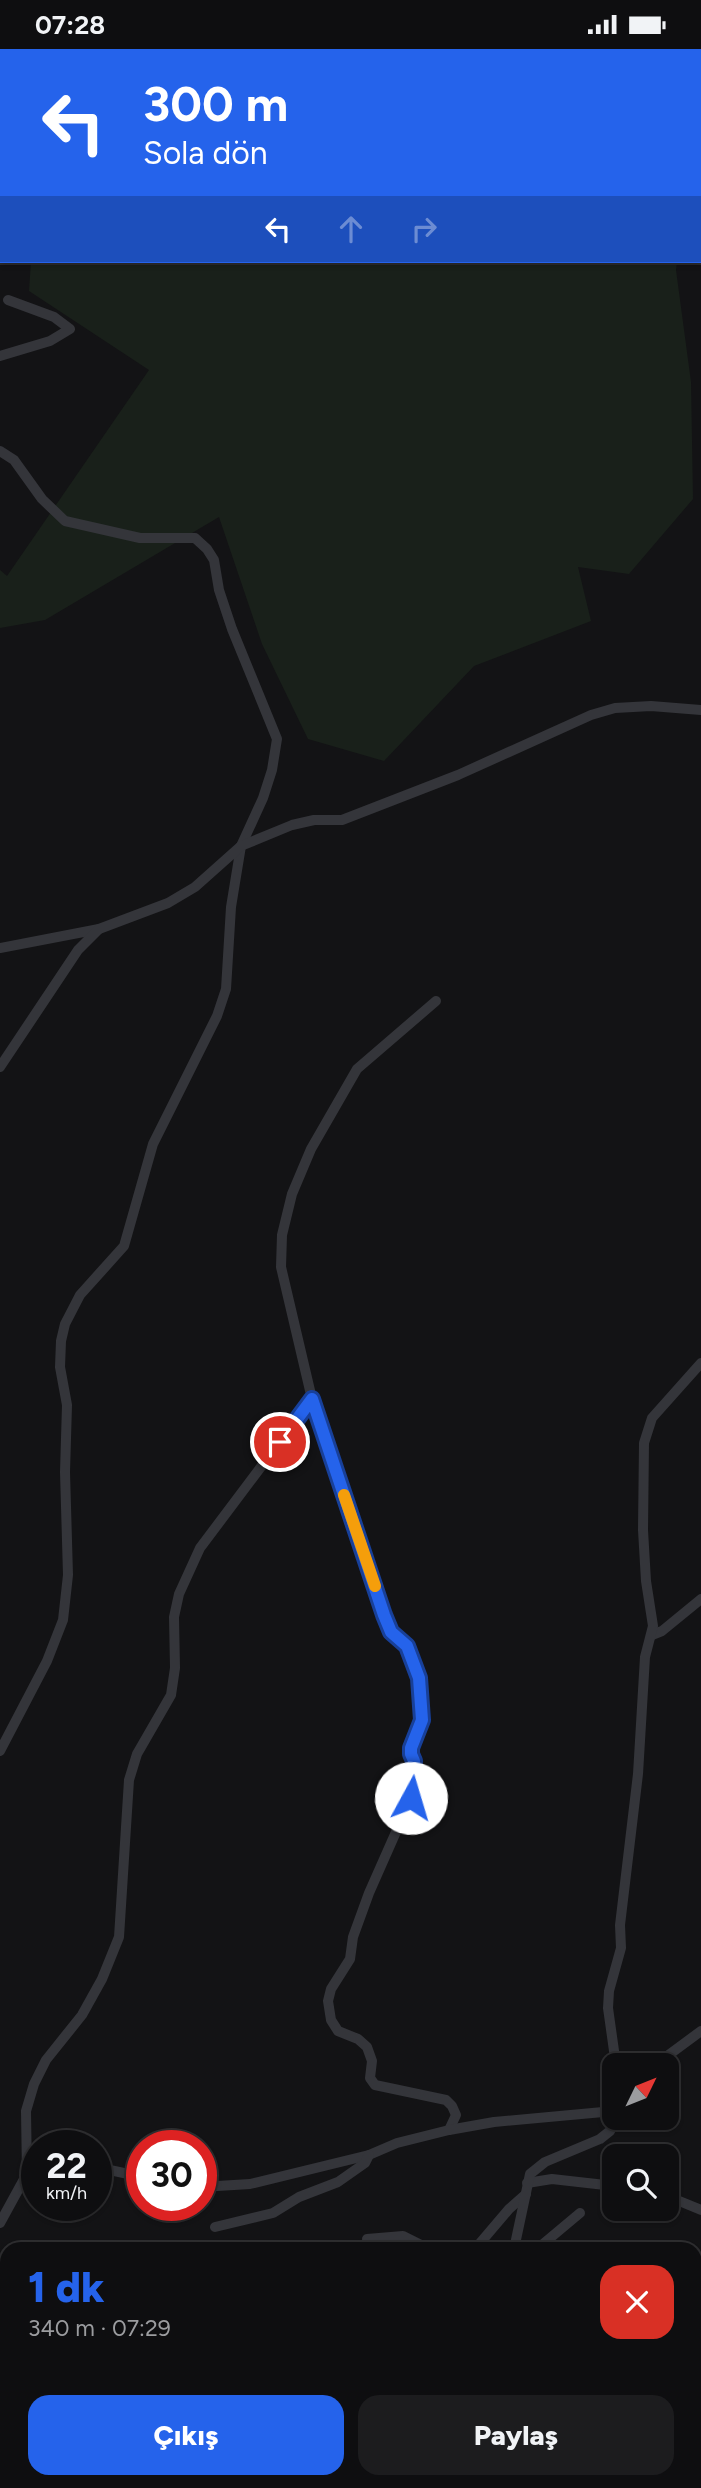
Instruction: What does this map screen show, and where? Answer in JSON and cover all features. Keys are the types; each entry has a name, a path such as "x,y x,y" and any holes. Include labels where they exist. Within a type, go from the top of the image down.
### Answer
{"street":[{"path":"0,356 50,341 70,329 54,317 8,300"},
{"path":"0,451 14,460 43,499 65,521 141,538 195,538 207,549 214,560 219,590 232,629 277,739 272,770 263,798 241,846 231,907 226,989 217,1016 153,1144 124,1246 80,1295 65,1324 60,1367 67,1405 65,1472 68,1574 63,1620 47,1661 0,1751"},
{"path":"0,948 99,929 168,903 195,887 241,846 292,825 314,820 342,820 354,816 458,775 591,715 615,708 651,706 701,710"},
{"path":"0,1067 78,950 99,929"},
{"path":"436,1001 357,1069 311,1149 292,1194 282,1235 281,1267 312,1399 384,1615 391,1632 407,1646 414,1658 422,1699 422,1720 411,1748 414,1761 411,1798 369,1893 353,1937 350,1959 331,1989 328,2001 331,2020 338,2031 358,2039 367,2047 372,2061 370,2078 375,2085 446,2100 456,2115 449,2130"},
{"path":"614,2053 608,2024 608,1999 621,1948 620,1925 638,1774 645,1657 653,1626 646,1581 643,1530 644,1443 652,1418 701,1363"},
{"path":"26,2130 26,2111 34,2084 46,2060 82,2015 102,1979 119,1937 128,1780 137,1754 171,1695 175,1668 174,1617 179,1594 200,1548 312,1399"},
{"path":"652,1636 701,1599"},
{"path":"671,2053 701,2031"},
{"path":"217,2186 250,2184 369,2155 397,2143 449,2130 494,2122 602,2112"},
{"path":"516,2242 530,2174 545,2162 600,2139 610,2130"},
{"path":"215,2227 273,2213 299,2197 338,2182 365,2163 369,2155"},
{"path":"527,2183 552,2179 602,2185"},
{"path":"0,2223 21,2184"},
{"path":"481,2242 509,2209 526,2194"},
{"path":"679,2201 701,2210"},
{"path":"545,2242 580,2213"},
{"path":"368,2239 403,2237 414,2242"}],"shaded area":[{"path":"31,263 677,263 691,382 693,499 629,574 578,567 591,621 474,666 384,761 308,739 262,644 219,517 45,620 0,628 0,570 7,576 149,370 29,291"}],"slow traffic":[{"path":"344,1495 375,1586"}],"route":[{"path":"280,1442 312,1399 384,1615 391,1632 407,1646 414,1658 419,1678 422,1720 411,1748 414,1775 411,1798"}]}
